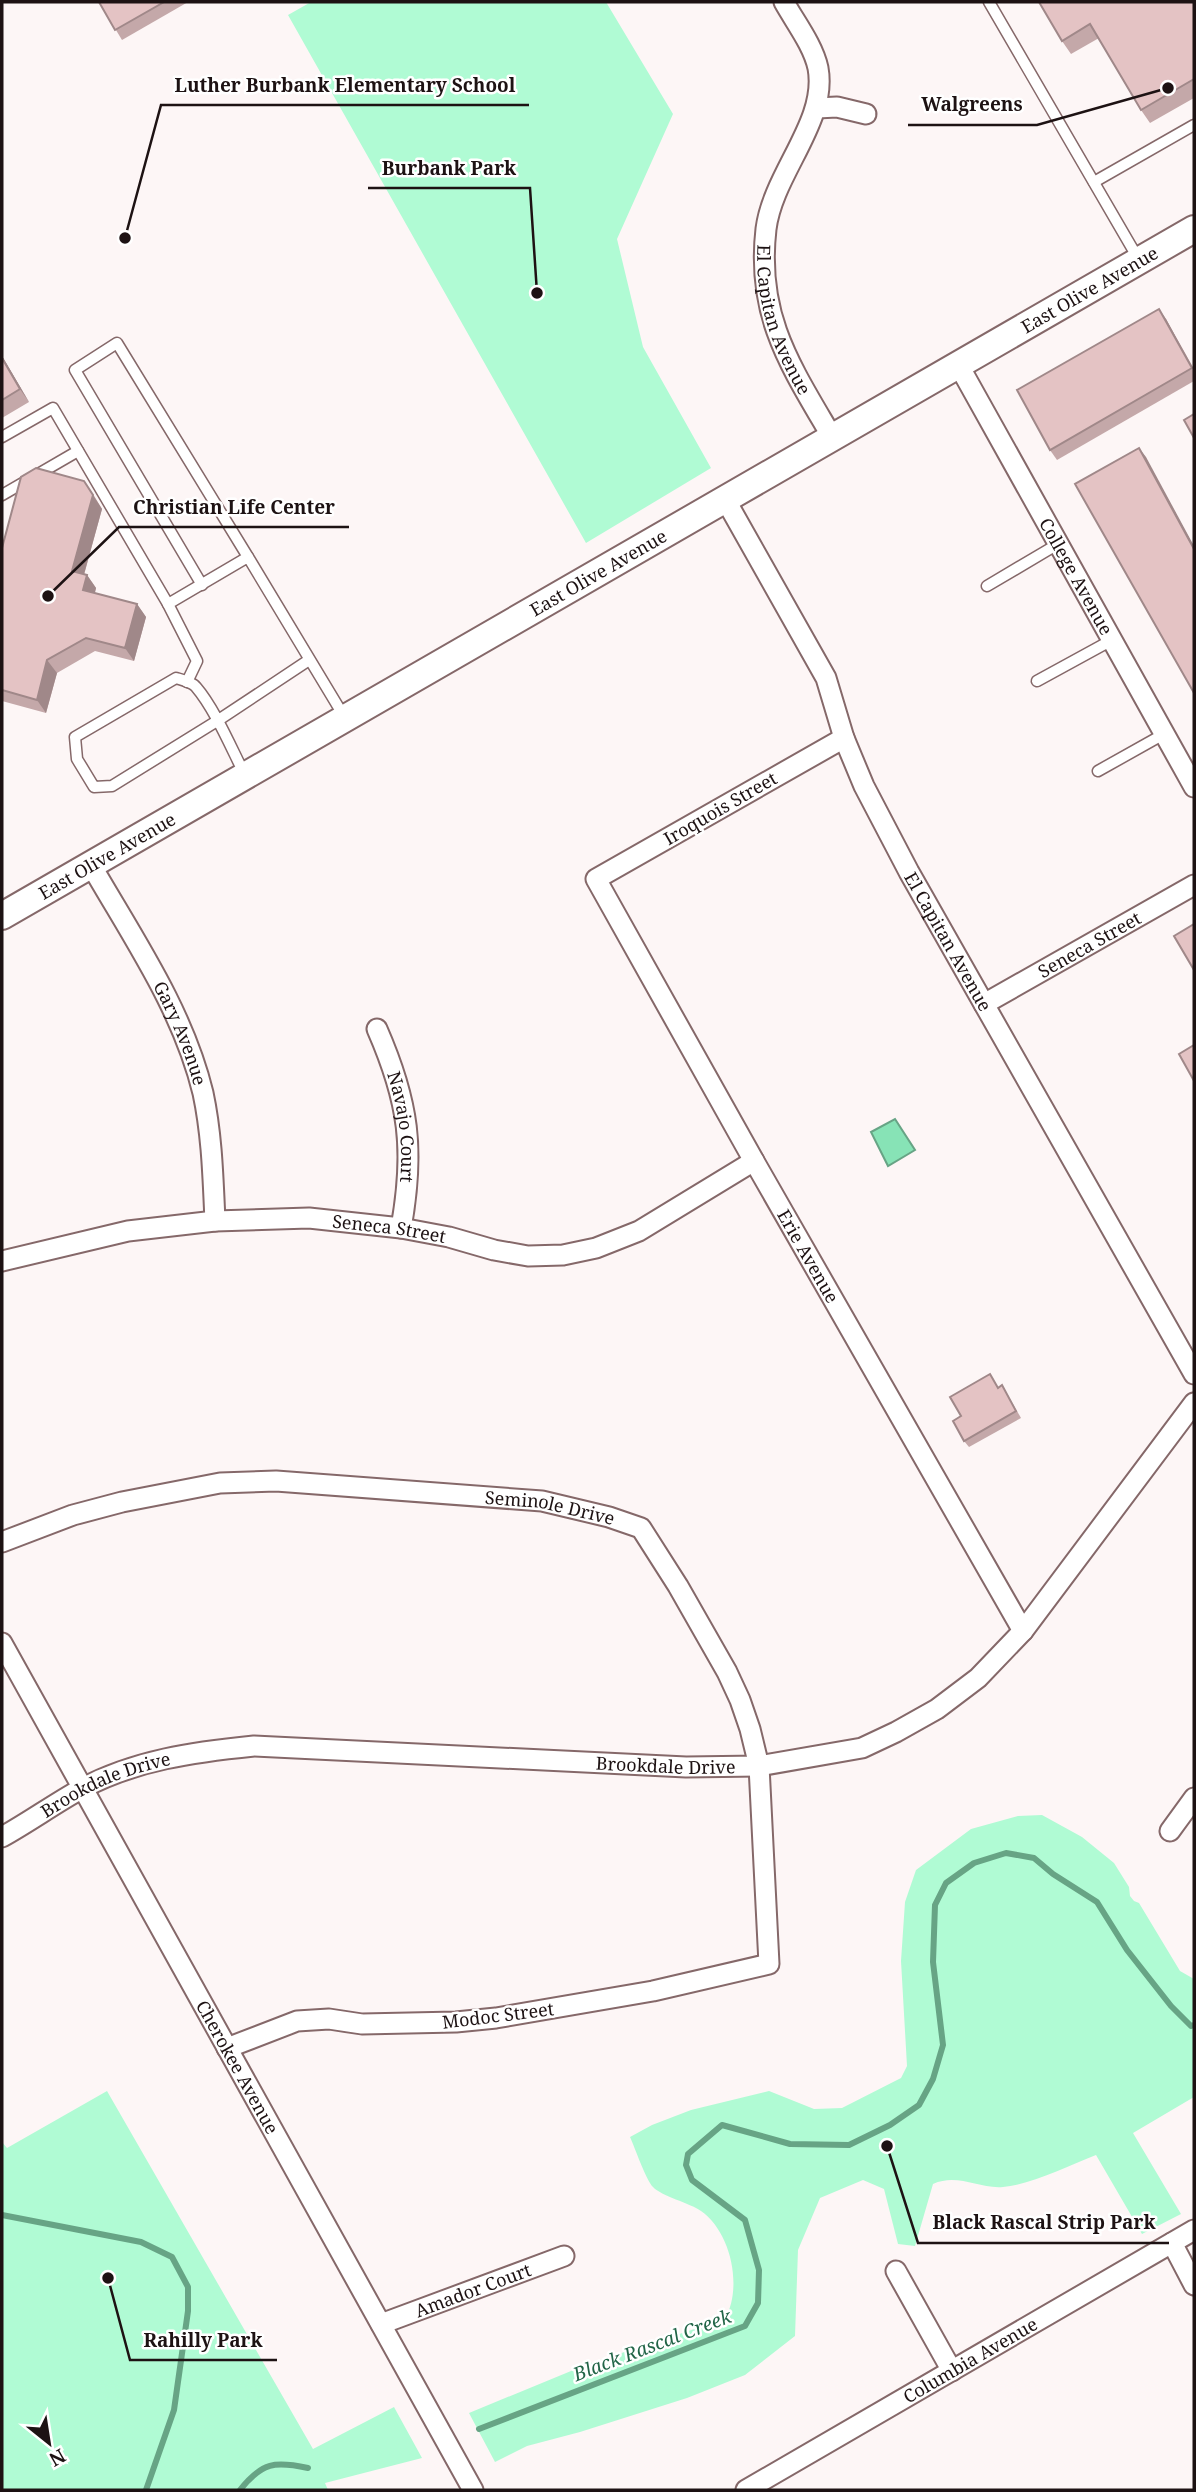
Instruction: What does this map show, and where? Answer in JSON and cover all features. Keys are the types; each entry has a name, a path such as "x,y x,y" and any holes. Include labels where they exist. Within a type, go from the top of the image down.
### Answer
{"main road":[{"name":"East Olive Avenue","path":"2,916 1194,229"}],"street":[{"name":"El Capitan Avenue","path":"784,2 818,69 817,108 786,167 772,204 766,228 765,291 773,327 788,362 832,437"},
{"path":"817,108 837,107 866,114"},
{"name":"College Avenue","path":"958,364 1194,787"},
{"name":"El Capitan Avenue","path":"725,499 825,678 844,738 864,786 909,872 1194,1374"},
{"name":"Iroquois Street","path":"596,879 844,738"},
{"name":"Gary Avenue","path":"91,865 158,979 190,1049 203,1095 211,1152 215,1221"},
{"name":"Erie Avenue","path":"596,879 1023,1631"},
{"name":"Seneca Street","path":"984,1004 1194,885"},
{"name":"Navajo Court","path":"377,1029 394,1067 408,1133 408,1188 401,1228"},
{"name":"Seneca Street","path":"2,1261 128,1231 215,1221 309,1218 401,1228 528,1256 563,1255 596,1248 639,1231 754,1161"},
{"name":"Brookdale Drive","path":"2,1837 82,1788 135,1767 185,1753 254,1746 686,1767 759,1766 862,1748 937,1709 978,1678 1023,1631 1194,1403"},
{"name":"Seminole Drive","path":"2,1542 73,1515 122,1502 220,1483 276,1481 542,1501 609,1517 641,1528 678,1586 740,1700 759,1766 769,1964"},
{"name":"Cherokee Avenue","path":"2,1643 473,2490"},
{"path":"1170,1830 1194,1798"},
{"name":"Modoc Street","path":"227,2048 297,2021 329,2019 362,2024 456,2022 496,2018 653,1992 769,1964"},
{"name":"Columbia Avenue","path":"746,2490 1194,2230"},
{"path":"1172,2243 1194,2285"},
{"name":"Amador Court","path":"381,2324 564,2256"},
{"path":"896,2271 952,2371"}],"lane":[{"path":"989,2 1139,260"},
{"path":"1094,182 1194,125"},
{"path":"201,584 75,370 117,343 345,718"},
{"path":"2,437 53,408 168,604 197,661 187,682"},
{"path":"2,495 78,451"},
{"path":"987,586 1058,544"},
{"path":"168,604 248,556"},
{"path":"1037,681 1112,640"},
{"path":"246,776 216,722 195,685 176,678 75,737 77,760 94,788 111,786 216,722 309,660"},
{"path":"1098,771 1164,734"}],"shaded area":[{"path":"311,2 606,2 673,114 617,239 643,347 711,468 586,543 288,15"},
{"path":"895,1119 915,1150 888,1166 871,1132"},
{"path":"1042,1815 1082,1837 1114,1863 1129,1887 1130,1896 1139,1903 1180,1971 1194,1979 1194,2097 1133,2133 1181,2214 1142,2234 1096,2155 1038,2178 1003,2187 951,2180 933,2184 915,2246 898,2244 884,2189 863,2180 820,2198 798,2250 795,2336 745,2375 687,2398 527,2446 495,2462 469,2413 588,2364 725,2319 733,2292 733,2276 727,2246 720,2232 701,2211 653,2187 630,2137 691,2110 769,2091 814,2109 842,2108 901,2078 907,2066 901,1961 905,1902 916,1870 971,1829 1018,1816"},
{"path":"107,2091 313,2449 394,2407 422,2458 325,2483 328,2490 2,2490 2,2142 7,2148"}],"building":[{"path":"99,2 164,2 115,30"},
{"path":"1039,2 1194,2 1194,79 1141,110 1090,24 1062,41"},
{"path":"1159,309 1192,368 1050,450 1017,390"},
{"path":"2,358 20,389 2,400"},
{"path":"1194,414 1194,438 1184,420"},
{"path":"1139,448 1194,549 1194,693 1075,484"},
{"path":"36,468 84,481 93,495 72,571 87,575 83,590 137,604 125,648 86,638 47,660 37,700 2,690 2,548 21,477"},
{"path":"1194,924 1194,970 1174,936"},
{"path":"1194,1045 1194,1081 1179,1054"},
{"path":"990,1374 998,1388 1002,1385 1016,1411 964,1441 953,1421 961,1416 950,1397"}],"waterway":[{"name":"Black Rascal Creek","path":"479,2429 745,2326 758,2303 759,2270 745,2220 692,2180 686,2165 688,2154 722,2125 790,2144 849,2145 890,2125 919,2105 933,2079 943,2045 933,1962 935,1905 946,1883 974,1863 1006,1853 1034,1858 1053,1874 1097,1902 1127,1950 1171,2006 1191,2026 1194,2025"},
{"name":"Black Rascal Creek","path":"2,2215 141,2242 172,2257 188,2287 188,2311 174,2410 146,2490"},
{"name":"Black Rascal Creek","path":"240,2490 255,2474 270,2466 308,2468"}],"place":[{"name":"Walgreens","path":"1168,88"},
{"name":"Luther Burbank Elementary School","path":"125,238"},
{"name":"Burbank Park","path":"537,293"},
{"name":"Christian Life Center","path":"48,596"},
{"name":"Black Rascal Strip Park","path":"887,2146"},
{"name":"Rahilly Park","path":"108,2278"}]}
